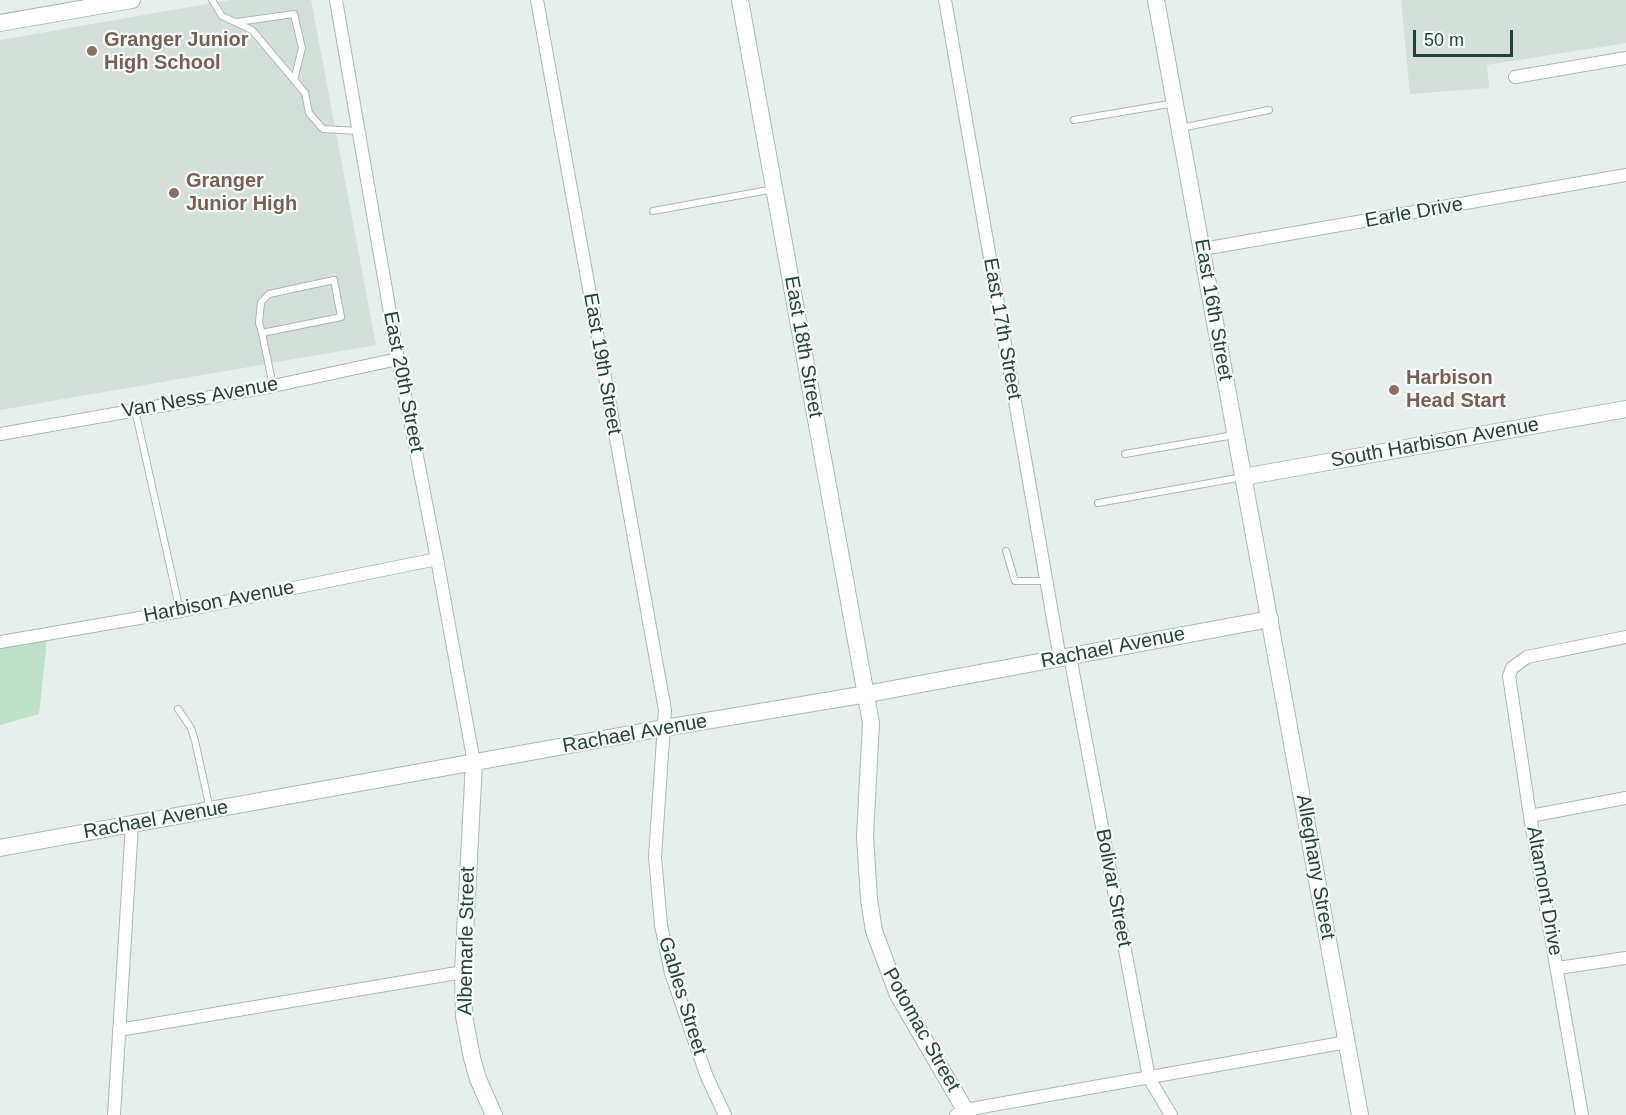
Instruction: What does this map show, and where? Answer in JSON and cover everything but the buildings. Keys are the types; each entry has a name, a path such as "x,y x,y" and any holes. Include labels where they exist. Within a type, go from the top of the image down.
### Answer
{"street":[{"path":"0,24 132,0"},
{"name":"East 20th Street","path":"336,0 398,359 474,763"},
{"name":"East 19th Street","path":"537,0 664,710 663,728"},
{"name":"East 18th Street","path":"740,0 867,694"},
{"name":"East 17th Street","path":"945,0 1046,581 1065,657"},
{"name":"East 16th Street","path":"1156,0 1270,619"},
{"path":"1515,77 1626,58"},
{"name":"Earle Drive","path":"1203,249 1626,175"},
{"name":"Van Ness Avenue","path":"0,434 273,386 398,359"},
{"name":"South Harbison Avenue","path":"1243,477 1626,410"},
{"name":"Harbison Avenue","path":"0,642 180,611 437,559"},
{"name":"Rachael Avenue","path":"0,848 663,728 867,694 1270,619"},
{"name":"Alleghany Street","path":"1270,619 1360,1115"},
{"name":"Altamont Drive","path":"1582,1115 1530,816 1509,676 1512,668 1527,657 1626,637"},
{"name":"Bolivar Street","path":"1065,657 1149,1078 1171,1115"},
{"name":"Potomac Street","path":"867,694 872,723 865,836 869,899 874,931 898,995 963,1113"},
{"name":"Gables Street","path":"663,728 655,856 661,925 675,984 707,1077 725,1115"},
{"name":"Albemarle Street","path":"474,763 462,994 467,1037 478,1079 494,1115"},
{"path":"1530,816 1626,798"},
{"path":"114,1115 132,825"},
{"path":"1558,968 1626,958"},
{"path":"119,1030 463,972"},
{"path":"963,1113 1347,1042"}],"lane":[{"path":"212,0 222,16 252,30 305,93 309,113 323,129 359,131"},
{"path":"235,22 294,14 302,48 294,80"},
{"path":"1074,120 1176,103"},
{"path":"1180,128 1269,110"},
{"path":"653,211 775,189"},
{"path":"262,333 341,317 334,280 269,294 261,302 260,323 262,333 273,386"},
{"path":"135,410 180,611"},
{"path":"1125,454 1235,435"},
{"path":"1098,503 1243,477"},
{"path":"1006,551 1015,581 1046,581"},
{"path":"178,709 191,728 210,810"}],"shaded area":[{"name":"Granger Junior High","path":"230,0 311,0 376,345 0,410 0,40"},
{"path":"1401,0 1626,0 1626,43 1487,65 1489,88 1410,94"}],"green space":[{"path":"47,639 39,714 0,725 0,648"}],"place":[{"name":"Granger Junior High School","path":"92,51"},
{"name":"Granger Junior High","path":"174,193"},
{"name":"Harbison Head Start","path":"1394,390"}]}
